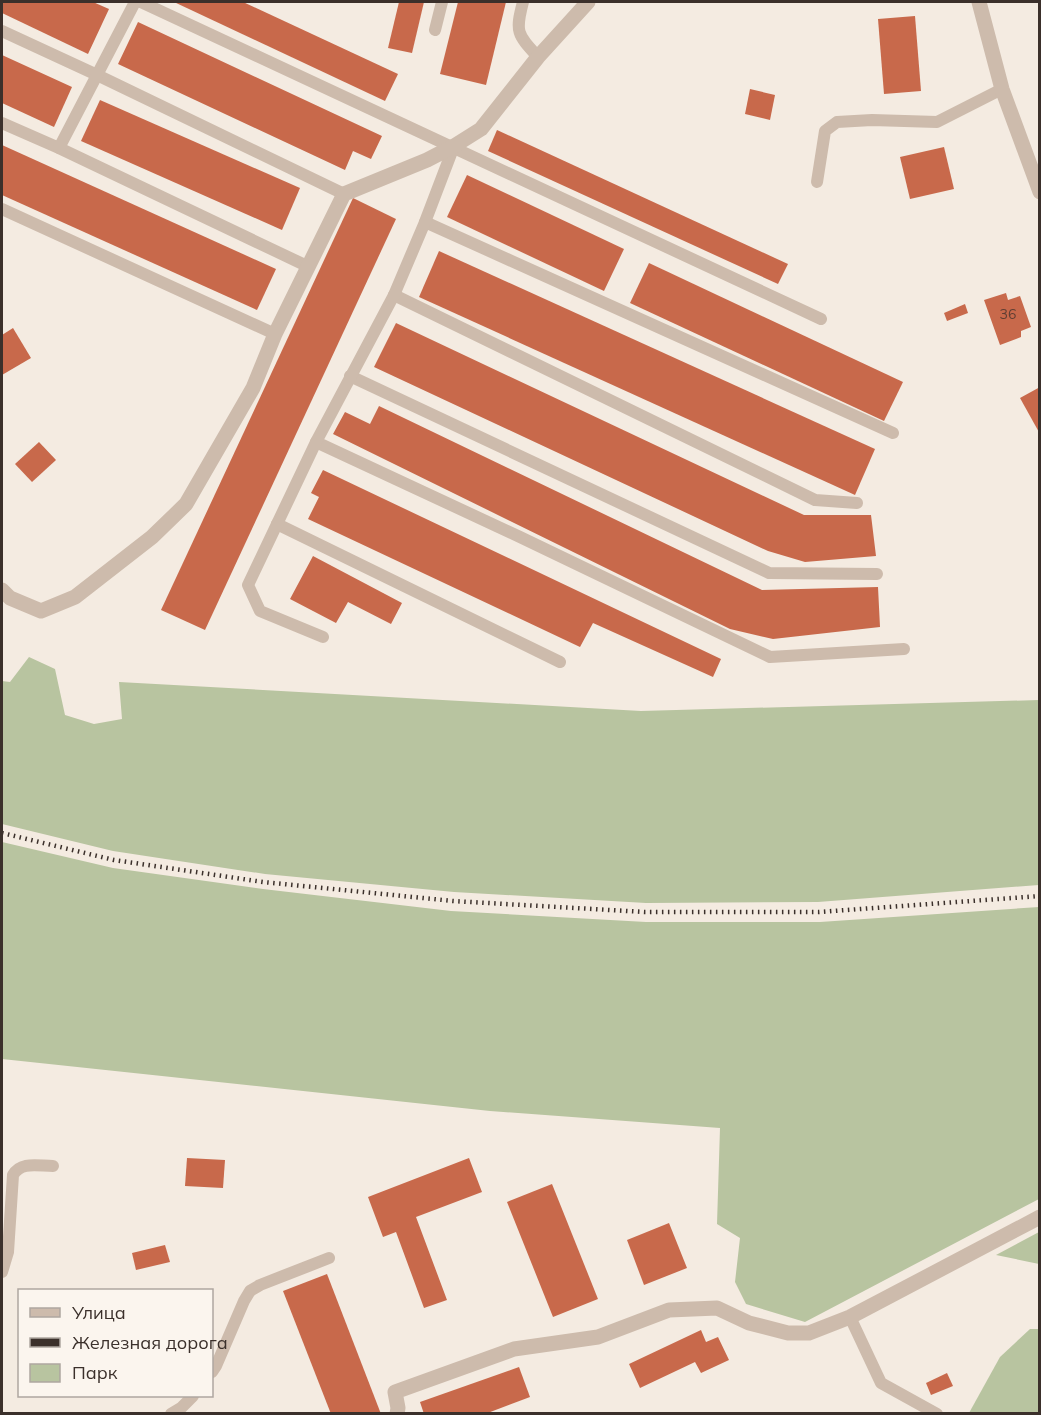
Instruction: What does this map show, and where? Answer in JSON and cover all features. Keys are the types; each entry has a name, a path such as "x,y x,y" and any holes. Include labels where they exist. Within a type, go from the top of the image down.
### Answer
{"street":[{"path":"2,590 10,598 41,611 75,597 152,537 186,504 253,388 275,334 344,194 427,160 481,129 538,57 588,2"},
{"path":"979,2 1002,89 1040,192"},
{"path":"397,1413 395,1392 514,1349 598,1337 669,1310 717,1308 749,1323 788,1333 810,1333 850,1317 1040,1216"}],"lane":[{"path":"59,148 95,74 135,2"},
{"path":"141,2 821,319"},
{"path":"435,30 442,2"},
{"path":"523,2 518,23 521,38 538,57"},
{"path":"2,31 344,194"},
{"path":"817,182 825,130 837,122 872,120 937,122 1002,89"},
{"path":"2,123 307,266"},
{"path":"323,637 260,611 248,585 316,442 394,295 454,146"},
{"path":"2,209 275,334"},
{"path":"425,222 893,432"},
{"path":"394,295 815,500 857,503"},
{"path":"350,376 769,573 877,574"},
{"path":"316,442 770,657 904,649"},
{"path":"277,524 560,662"},
{"path":"2,1272 8,1252 13,1174 17,1168 24,1165 52,1166"},
{"path":"213,1370 250,1292 260,1285 329,1258"},
{"path":"850,1317 881,1383 938,1413"},
{"path":"171,1413 181,1408 191,1397"}],"green space":[{"path":"29,657 55,669 65,715 94,724 122,719 119,682 641,711 1039,700 1039,885 818,902 646,903 454,892 265,874 113,851 2,824 2,681 10,682"},
{"path":"2,842 113,868 263,889 451,911 646,922 820,922 1039,907 1039,1199 805,1322 746,1304 735,1282 740,1238 717,1224 720,1128 490,1111 2,1059"},
{"path":"1039,1232 1039,1264 996,1255"},
{"path":"1030,1329 1039,1329 1039,1413 969,1413 1000,1357"}],"building":[{"path":"2,2 93,2 109,9 88,54 2,13"},
{"path":"174,2 243,2 398,74 385,101"},
{"path":"399,2 424,2 412,53 388,48"},
{"path":"458,2 506,2 486,85 440,74"},
{"path":"915,16 921,91 884,94 878,19"},
{"path":"138,22 382,136 371,159 353,151 345,170 118,64"},
{"path":"2,55 72,87 54,127 2,103"},
{"path":"750,89 775,95 770,120 745,114"},
{"path":"100,100 300,188 282,230 81,141"},
{"path":"497,130 788,264 778,284 488,151"},
{"path":"2,145 276,269 257,310 2,195"},
{"path":"944,147 954,189 910,199 900,157"},
{"path":"467,175 624,249 604,291 447,217"},
{"path":"353,198 396,219 205,630 161,610"},
{"path":"439,251 875,449 855,495 419,297"},
{"path":"649,263 903,382 884,421 630,303"},
{"path":"1006,293 1008,300 1020,296 1031,327 1021,331 1021,337 1000,345 984,300"},
{"path":"965,304 968,313 947,321 944,313"},
{"path":"396,323 804,515 871,515 876,556 805,562 768,551 374,367"},
{"path":"13,328 31,358 2,375 2,335"},
{"path":"1040,387 1040,434 1020,398"},
{"path":"379,406 762,590 878,587 880,627 773,639 730,629 333,434 345,412 370,424"},
{"path":"39,442 56,460 32,482 15,464"},
{"path":"323,470 721,659 713,677 593,623 580,647 308,519 319,497 311,493"},
{"path":"313,556 402,603 391,624 348,602 336,623 290,599"},
{"path":"187,1158 225,1160 223,1188 185,1186"},
{"path":"469,1158 482,1192 416,1217 447,1300 424,1308 396,1232 383,1237 368,1197"},
{"path":"552,1184 598,1299 553,1317 507,1202"},
{"path":"669,1223 687,1268 644,1285 627,1240"},
{"path":"165,1245 170,1262 136,1270 132,1253"},
{"path":"327,1274 381,1414 331,1414 283,1291"},
{"path":"701,1330 706,1342 718,1337 729,1360 701,1373 695,1362 640,1388 629,1364"},
{"path":"519,1367 530,1397 485,1414 424,1414 420,1402"},
{"path":"947,1373 953,1386 931,1395 926,1383"}],"railway":[{"path":"2,833 114,860 263,882 453,901 645,912 819,912 1040,896"}]}
